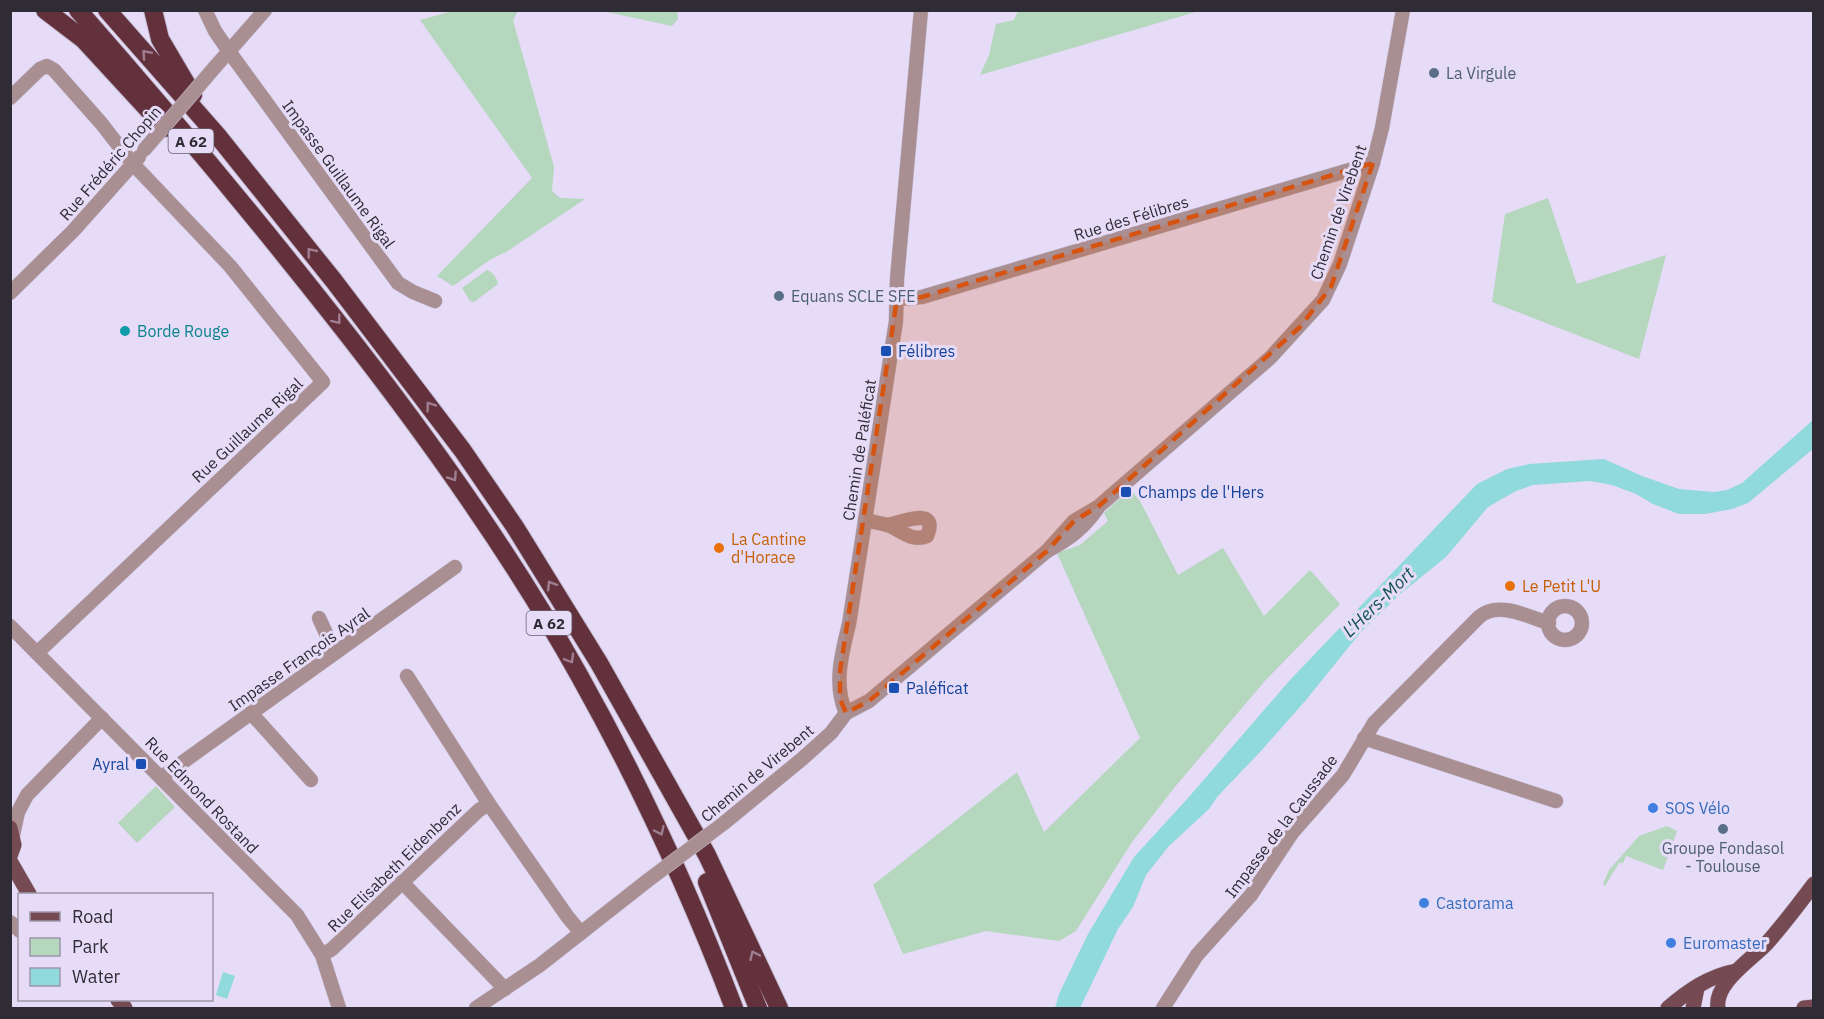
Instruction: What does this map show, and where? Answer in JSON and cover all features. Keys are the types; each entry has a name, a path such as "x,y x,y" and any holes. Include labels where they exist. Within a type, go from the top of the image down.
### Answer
{"highway":[{"path":"45,10 83,39 301,274"},
{"name":"A 62","path":"78,10 239,197 380,376 448,468 540,608 599,711 647,803 693,904 734,1008"},
{"name":"A 62","path":"107,10 217,135 392,355 463,451 515,527 614,689 656,770 698,859 758,1008"},
{"path":"153,10 160,39 166,51 217,135"},
{"path":"614,689 707,855 779,1008"}],"main road":[{"path":"10,855 14,845 12,831"},
{"path":"10,861 28,893"},
{"path":"10,879 28,893"},
{"path":"1718,1008 1720,994 1736,971 1767,943 1814,884"},
{"path":"1668,1008 1683,995 1720,974 1736,971"},
{"path":"1693,1008 1696,988"},
{"path":"1804,1008 1814,1007"}],"street":[{"path":"205,10 228,50"},
{"name":"Rue Frédéric Chopin","path":"10,292 73,231 265,10"},
{"name":"Chemin de Paléficat","path":"846,713 840,699 840,671 891,352 921,10"},
{"name":"Chemin de Virebent","path":"477,1008 581,933 724,823 802,759 831,732 846,713 869,701 1047,551 1074,536 1099,506 1270,358 1323,300 1340,264 1382,128 1403,10"},
{"name":"Impasse Guillaume Rigal","path":"228,50 398,283 435,301"},
{"path":"10,98 40,69 47,66 54,70 101,123 133,164"},
{"name":"Rue des Félibres","path":"897,299 922,297 1373,163"},
{"name":"Rue Guillaume Rigal","path":"37,652 323,382 230,266 133,164"},
{"path":"865,520 887,525"},
{"name":"Impasse François Ayral","path":"162,777 455,567"},
{"name":"Impasse de la Caussade","path":"1163,1008 1197,955 1251,895 1292,833 1343,775 1374,723 1484,612 1500,609 1549,623"},
{"path":"319,618 335,653"},
{"name":"Rue Edmond Rostand","path":"10,626 297,915 322,955 339,1008"},
{"path":"407,676 489,804 581,933"},
{"path":"251,713 310,780"},
{"path":"10,805 27,795 102,718"},
{"path":"1364,738 1556,801"},
{"path":"12,831 27,795"},
{"name":"Rue Elisabeth Eidenbenz","path":"322,955 332,949 479,810 489,804"},
{"path":"402,882 505,989"}],"highlighted area":[{"path":"1373,163 1331,287 1300,327 1099,506 1074,521 1047,551 869,701 846,713 840,699 840,671 897,299 922,297"}],"green space":[{"path":"1018,10 1199,11 980,75 989,55 996,24 1014,20"},
{"path":"453,11 518,11 513,20 554,167 552,191 560,198 585,199 453,286 437,276 532,178 420,20"},
{"path":"602,11 677,11 678,19 672,26"},
{"path":"1548,198 1577,284 1666,255 1639,359 1492,302 1505,214"},
{"path":"487,270 491,272 498,284 474,302 470,301 462,288"},
{"path":"1130,489 1140,501 1178,575 1223,548 1264,616 1310,570 1340,604 1264,682 1174,788 1132,842 1076,931 1059,941 986,931 903,954 873,885 1017,772 1044,832 1140,738 1057,553 1080,545 1108,521 1104,513"},
{"path":"156,786 175,807 137,843 118,823"},
{"path":"1667,826 1677,831 1663,870 1626,856 1605,886 1603,884 1609,870 1639,836"}],"water":[{"name":"L'Hers-Mort","path":"1813,420 1813,449 1748,503 1732,509 1705,514 1679,514 1612,485 1590,481 1533,485 1516,491 1488,507 1446,557 1399,595 1360,633 1306,700 1217,797 1209,809 1169,846 1146,875 1133,907 1118,929 1080,1008 1055,1008 1059,994 1088,934 1134,857 1290,680 1477,484 1507,469 1529,464 1604,459 1679,489 1714,492 1727,490 1742,483"},
{"path":"223,972 235,976 227,999 216,995"}],"place":[{"name":"La Virgule","path":"1434,73"},
{"name":"Equans SCLE SFE","path":"779,296"},
{"name":"Borde Rouge","path":"125,331"},
{"name":"Félibres","path":"886,351"},
{"name":"Champs de l'Hers","path":"1126,492"},
{"name":"La Cantine d'Horace","path":"719,548"},
{"name":"Le Petit L'U","path":"1510,586"},
{"name":"Paléficat","path":"894,688"},
{"name":"Ayral","path":"141,764"},
{"name":"SOS Vélo","path":"1653,808"},
{"name":"Groupe Fondasol - Toulouse","path":"1723,829"},
{"name":"Castorama","path":"1424,903"},
{"name":"Euromaster","path":"1671,943"}]}
